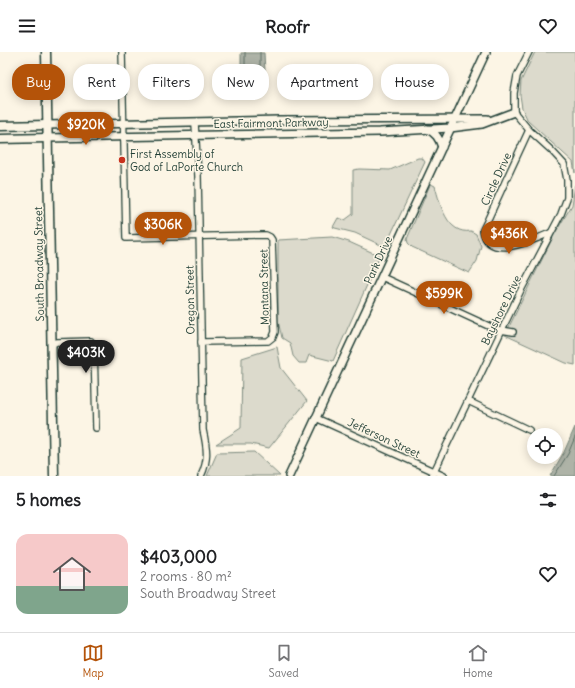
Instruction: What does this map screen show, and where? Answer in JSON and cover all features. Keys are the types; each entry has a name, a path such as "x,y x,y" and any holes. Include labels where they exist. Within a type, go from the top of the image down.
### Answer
{"main road":[{"name":"South Broadway Street","path":"46,52 56,476"},
{"path":"47,125 2,126 3,139 47,138"}],"street":[{"path":"122,52 126,238 199,237"},
{"name":"Park Drive","path":"289,476 486,52"},
{"path":"514,112 514,93 517,76 528,52"},
{"path":"462,104 464,113 473,119"},
{"name":"East Fairmont Parkway","path":"47,138 380,132 450,128 482,124 514,112"},
{"name":"Bayshore Drive","path":"433,474 520,292 561,214 567,198 564,164 559,157 528,130 514,112"},
{"name":"East Fairmont Parkway","path":"47,125 196,123 278,120 494,119"},
{"path":"278,120 278,133"},
{"name":"Oregon Street","path":"196,123 203,430 208,452 205,467 201,476"},
{"path":"426,129 436,134 442,147"},
{"name":"Circle Drive","path":"528,130 483,230 484,238 490,244 511,246 522,244 550,233"},
{"name":"Montana Street","path":"199,237 266,235 270,237 272,240 275,332 273,337 268,341 201,342"},
{"path":"382,277 494,329 502,329 512,332"},
{"path":"52,344 57,342 91,341 94,346 96,428"},
{"path":"468,401 527,429"},
{"name":"Jefferson Street","path":"316,418 433,474 444,476"}],"shaded area":[{"path":"535,52 575,52 575,173 573,162 528,121 522,108 520,95 521,81"},
{"path":"418,158 422,158 425,162 385,247 355,233 333,227 338,218 345,220 353,214 353,170 390,170"},
{"path":"431,184 435,186 442,209 450,223 463,231 471,231 476,234 481,246 477,261 469,273 412,247 408,243 407,239"},
{"path":"575,185 575,365 566,363 505,335 554,235 572,205"},
{"path":"332,237 349,242 380,256 333,361 309,355 306,363 299,363 293,356 290,343 282,338 278,321 278,240"},
{"path":"277,347 281,368 307,401 269,448 251,444 216,444 241,428 242,358"},
{"path":"254,452 280,476 207,476 217,453"}],"water":[{"path":"241,53 264,53 265,64 241,64"},
{"path":"575,427 575,476 550,476 557,464 563,464 564,452"}],"place":[{"name":"First Assembly of God of LaPorte Church","path":"122,160"}]}
